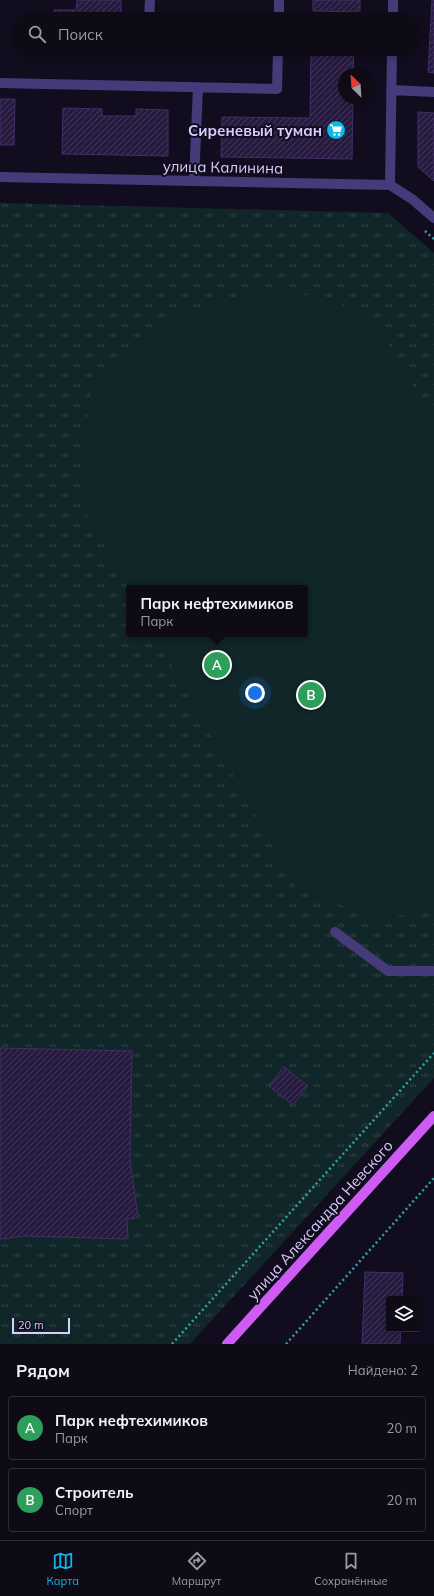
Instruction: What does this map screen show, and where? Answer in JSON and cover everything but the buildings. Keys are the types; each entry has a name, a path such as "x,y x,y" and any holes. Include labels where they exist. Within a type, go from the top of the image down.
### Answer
{"main road":[{"name":"улица Александра Невского","path":"227,1344 434,1116"}],"street":[{"path":"149,12 150,0"},
{"path":"279,0 279,12"},
{"path":"393,0 393,12"},
{"path":"0,83 277,89 278,56"},
{"path":"392,56 390,185 412,199 434,218"},
{"path":"194,181 198,87"},
{"path":"392,90 434,92"},
{"name":"улица Калинина","path":"0,177 390,185"},
{"path":"335,932 388,971 434,971"}],"path":[{"path":"172,1344 434,1053"},
{"path":"286,1344 434,1178"}],"green space":[{"path":"0,203 388,213 434,253 434,1078 190,1344 0,1344"},
{"path":"272,288 337,302 377,325 434,421 434,910 379,919 297,889 156,637 308,637 308,585 127,585 79,501 91,392 126,350 179,314"}],"place":[{"name":"Сиреневый туман","path":"336,130"},
{"name":"Парк нефтехимиков","path":"217,665"},
{"name":"Строитель","path":"311,695"}]}
